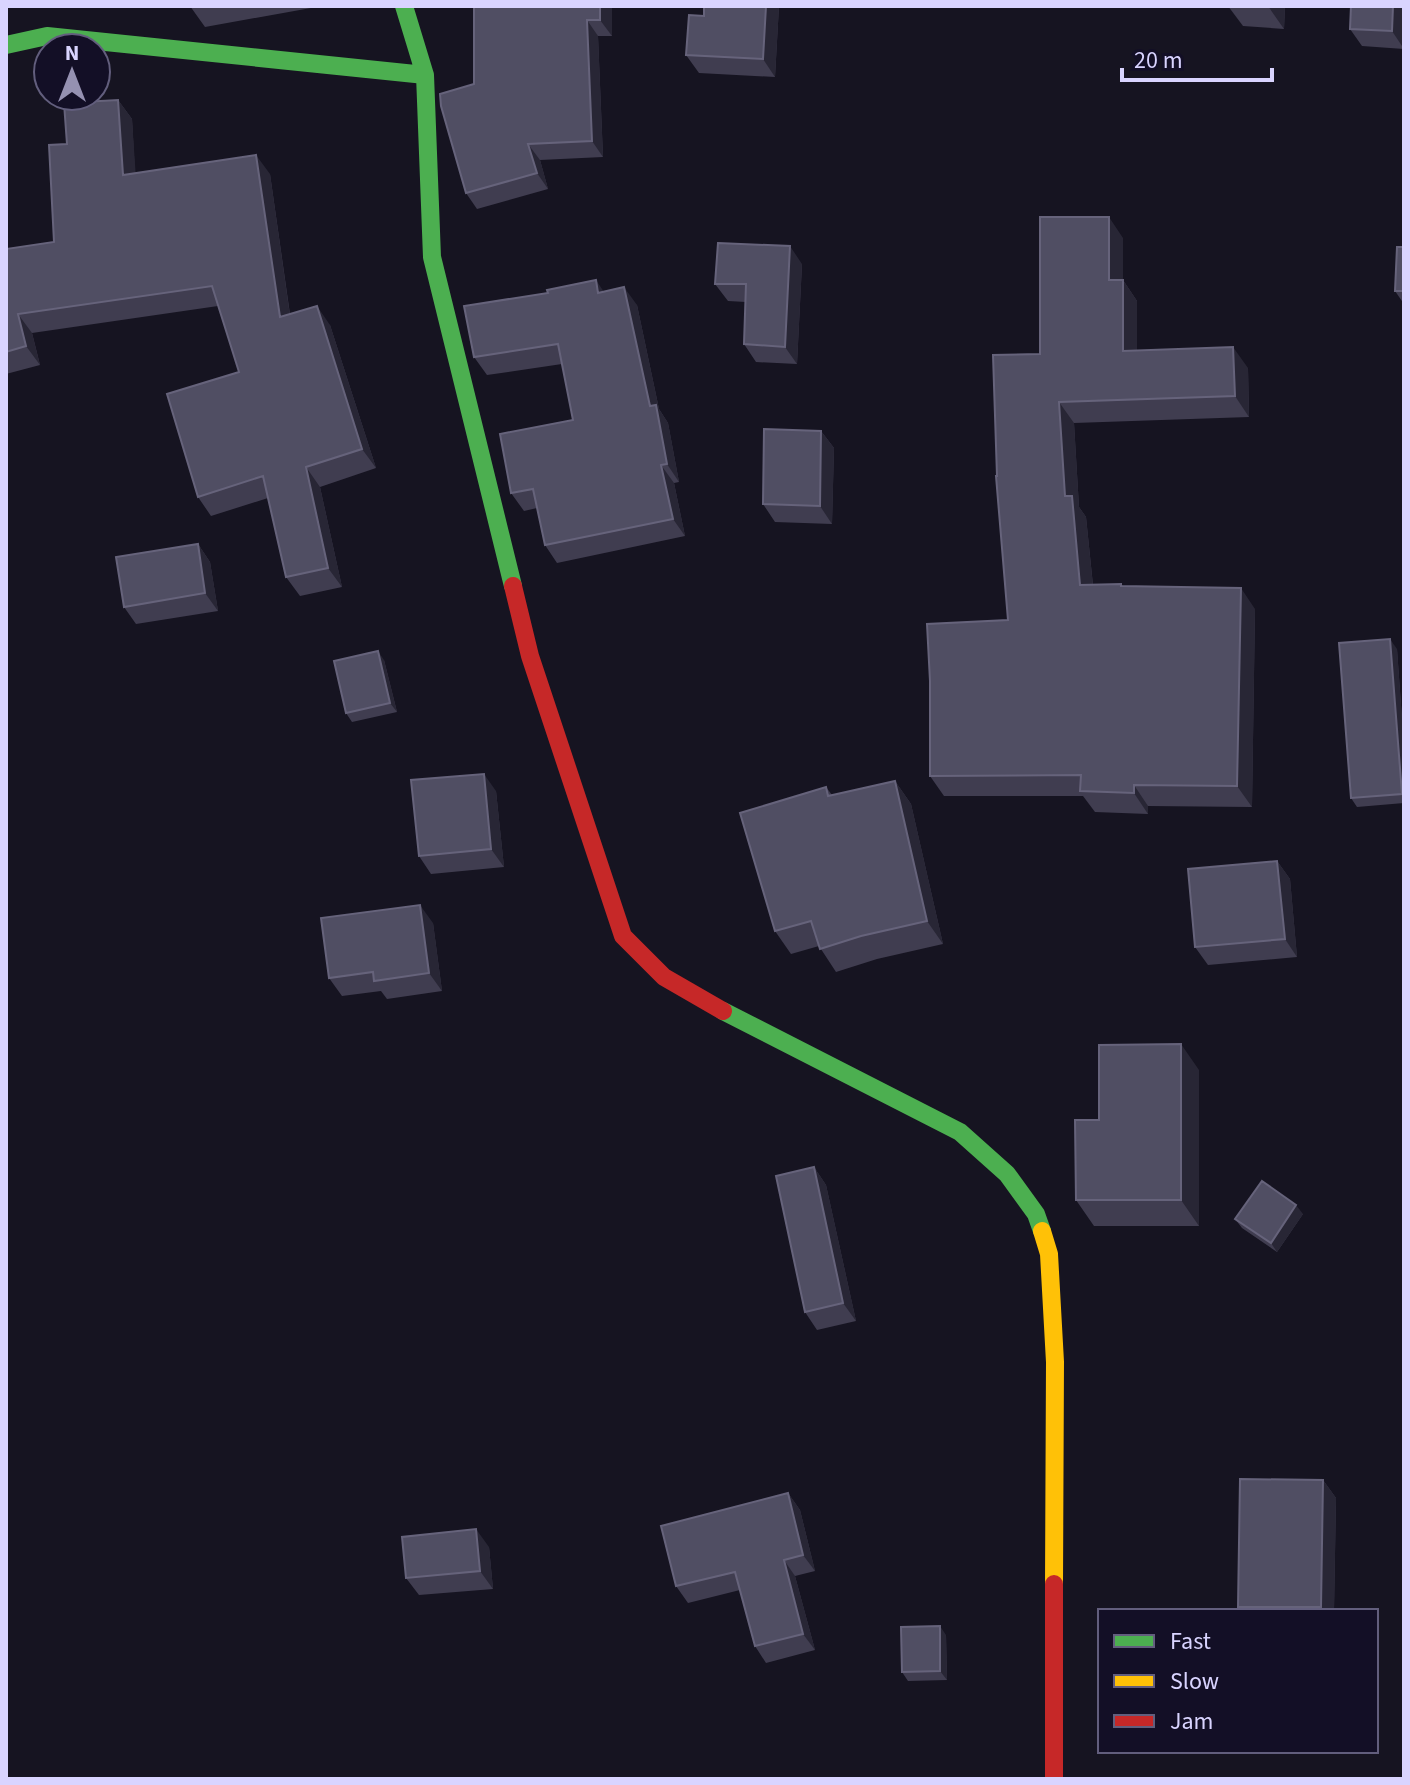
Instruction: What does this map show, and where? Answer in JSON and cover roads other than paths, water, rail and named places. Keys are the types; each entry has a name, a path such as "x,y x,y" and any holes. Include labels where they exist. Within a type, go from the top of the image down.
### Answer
{"street":[{"path":"404,6 425,75 432,257 530,656 623,936 664,977 744,1022 960,1132 1007,1174 1036,1214 1049,1254 1055,1362 1054,1779"},
{"path":"6,45 47,36 425,75"}]}
